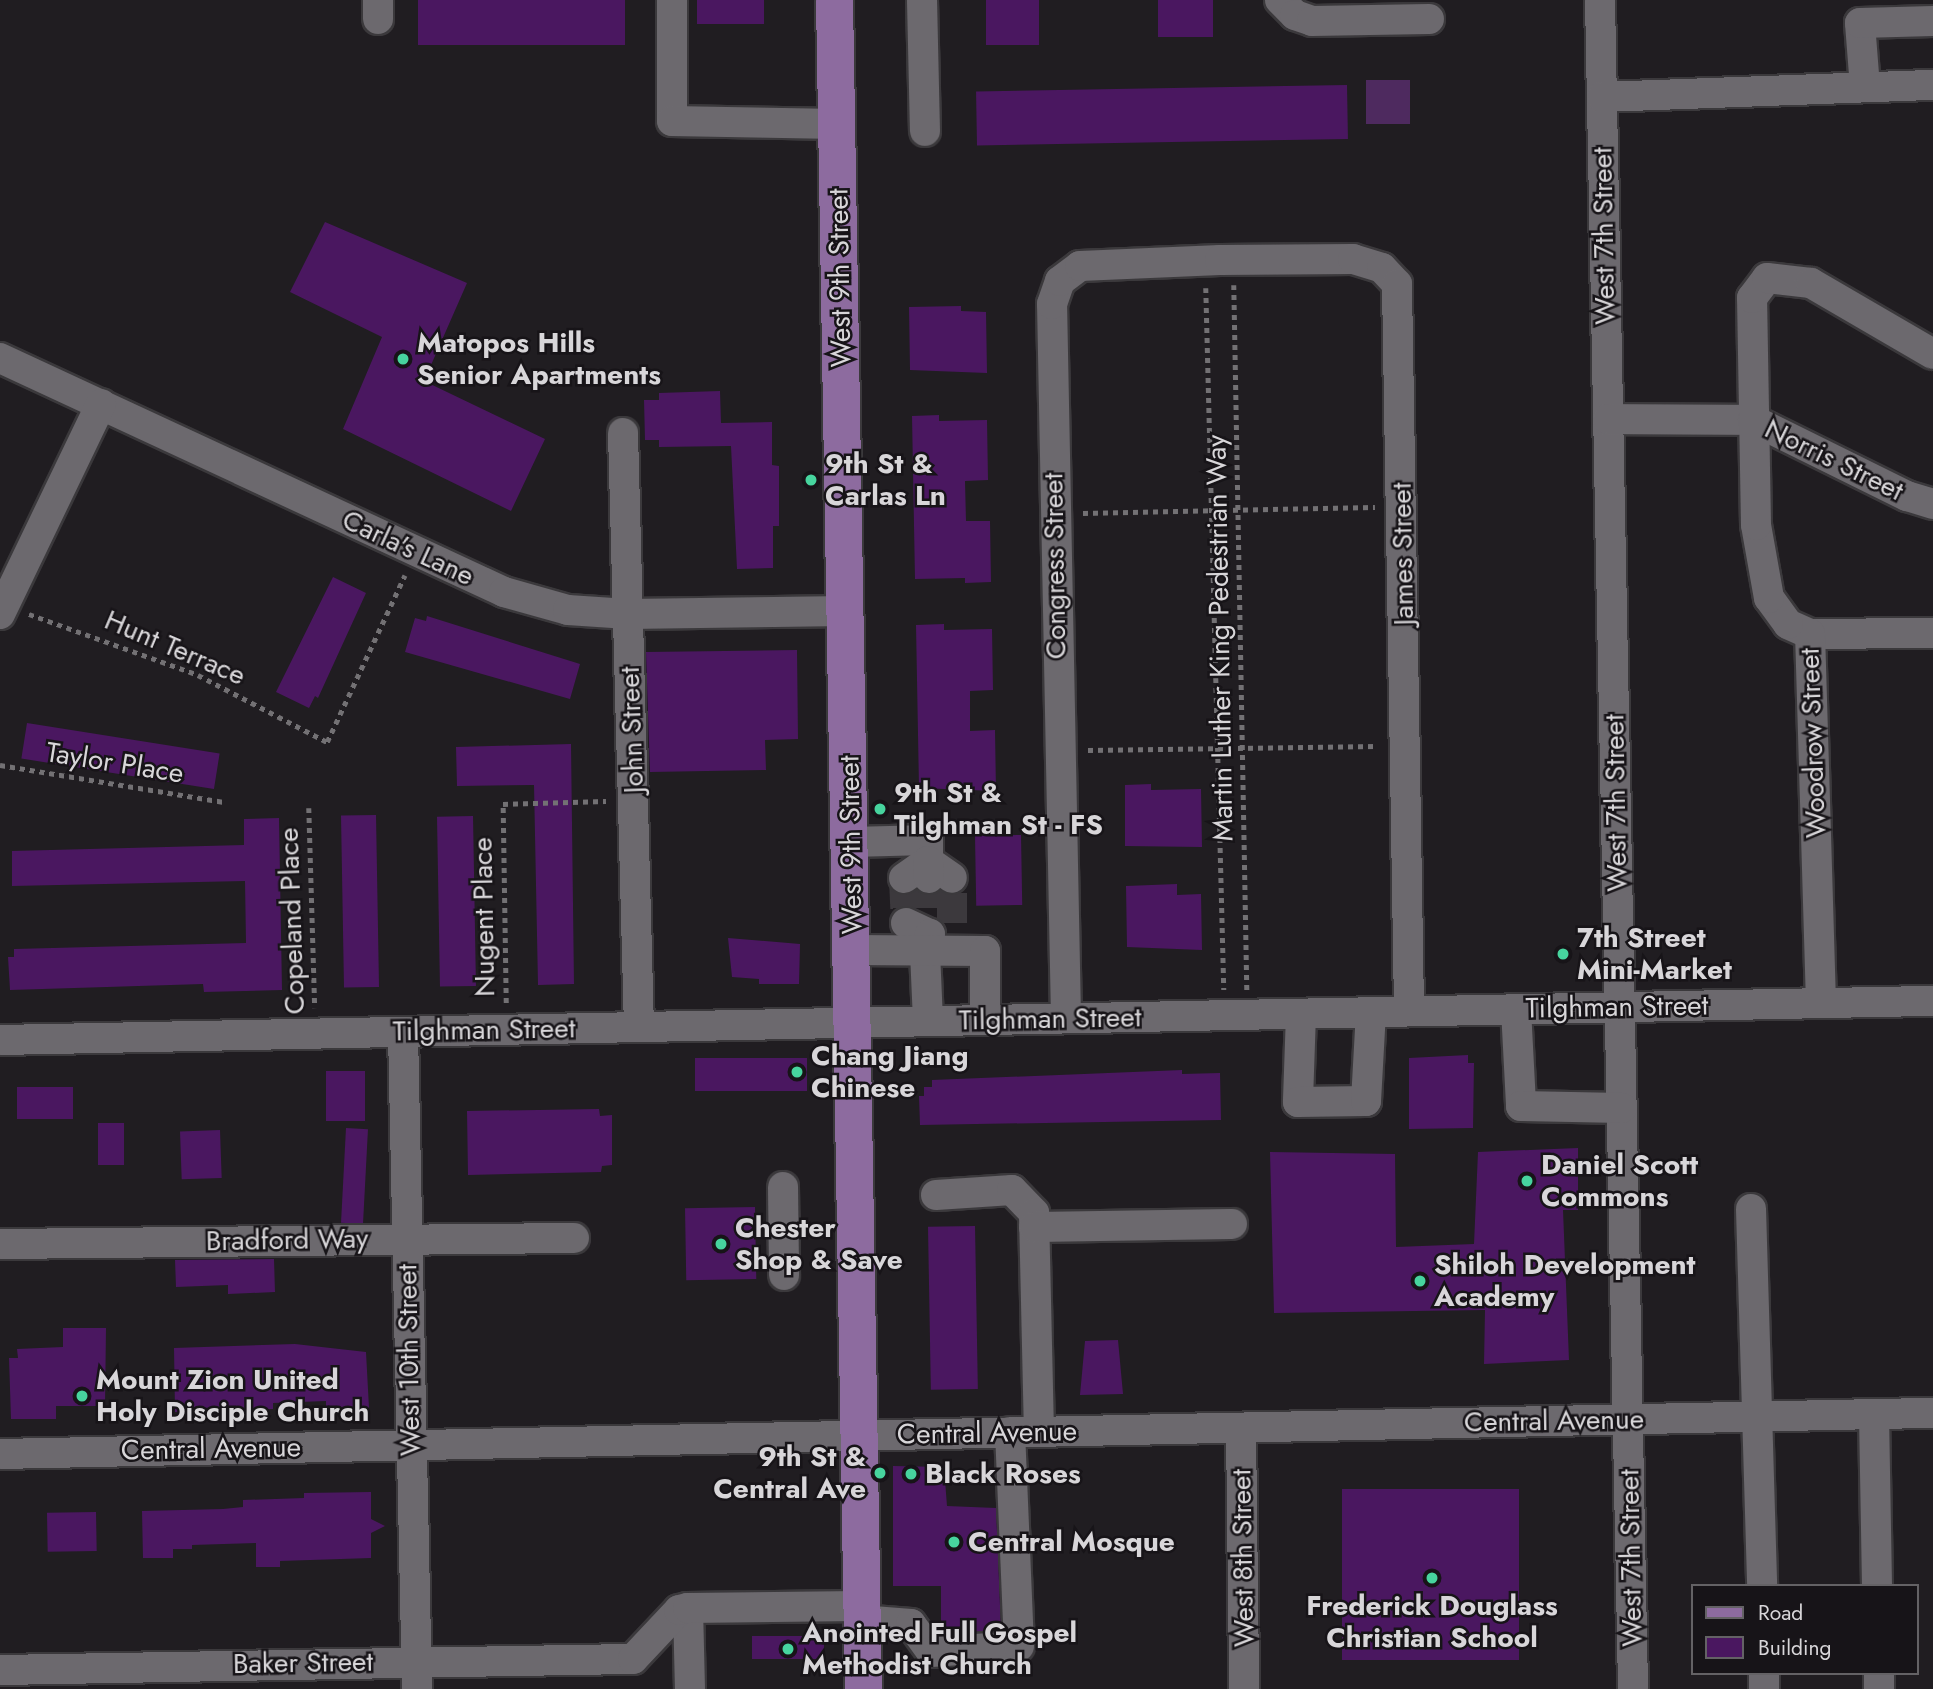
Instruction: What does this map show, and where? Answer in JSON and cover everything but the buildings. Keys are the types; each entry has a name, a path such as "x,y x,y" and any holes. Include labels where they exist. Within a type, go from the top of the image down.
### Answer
{"main road":[{"name":"West 9th Street","path":"834,0 853,950 859,1613 863,1689"}],"street":[{"path":"672,0 672,121 837,124"},
{"path":"922,0 925,131"},
{"path":"1280,0 1296,15 1312,21 1429,19"},
{"name":"West 7th Street","path":"1600,0 1633,1689"},
{"path":"1865,88 1860,23 1933,21"},
{"path":"1602,97 1933,85"},
{"name":"James Street","path":"1220,260 1362,260 1382,268 1397,284 1403,506 1409,1011"},
{"name":"Congress Street","path":"1066,1018 1057,751 1052,304 1060,281 1090,264 1220,260"},
{"name":"Woodrow Street","path":"1821,1003 1810,634 1788,624 1769,598 1756,525 1752,298 1767,278 1811,283 1933,354"},
{"name":"Carla's Lane","path":"0,358 504,592 568,610 628,614 846,611"},
{"path":"0,611 101,404"},
{"name":"Norris Street","path":"1608,419 1753,420 1907,496 1933,504"},
{"name":"John Street","path":"623,433 639,1027"},
{"path":"1810,634 1933,633"},
{"path":"851,842 928,840 928,874"},
{"path":"853,950 928,931 985,951 985,1020"},
{"path":"928,931 928,1021"},
{"name":"Tilghman Street","path":"0,1040 1933,1001"},
{"path":"1516,1009 1521,1106 1622,1108"},
{"path":"1301,1014 1298,1102 1366,1101 1371,1012"},
{"name":"West 10th Street","path":"403,1032 417,1675"},
{"path":"783,1187 784,1275"},
{"path":"690,1689 688,1608 859,1613 911,1624 931,1652 1019,1646 1034,1213 1012,1190 936,1195"},
{"path":"1751,1209 1762,1584"},
{"path":"1034,1227 1232,1224"},
{"name":"Bradford Way","path":"0,1244 574,1238"},
{"name":"Central Avenue","path":"0,1454 1933,1413"},
{"path":"1874,1414 1877,1584"},
{"name":"West 8th Street","path":"1241,1427 1244,1689"},
{"name":"Baker Street","path":"0,1670 417,1675 606,1657 633,1659 680,1610 688,1608"}],"path":[{"name":"Martin Luther King Pedestrian Way","path":"1220,260 1239,510 1243,749 1236,1015"},
{"name":"Martin Luther King Pedestrian Way","path":"1220,260 1212,511 1219,749 1236,1015"},
{"path":"1054,514 1403,506"},
{"name":"Hunt Terrace","path":"0,611 34,614 198,675 327,742 416,552"},
{"path":"1057,751 1406,745"},
{"name":"Taylor Place","path":"0,765 224,802"},
{"name":"Nugent Place","path":"506,1030 503,804 635,801"},
{"name":"Copeland Place","path":"309,808 316,1033"}],"shaded area":[{"path":"1366,80 1410,80 1410,124 1366,124"}],"tunnel":[{"path":"904,878 906,923"},
{"path":"929,878 930,922"},
{"path":"952,878 952,923"}],"place":[{"name":"Matopos Hills Senior Apartments","path":"403,359"},
{"name":"9th St & Carlas Ln","path":"811,480"},
{"name":"9th St & Tilghman St - FS","path":"880,809"},
{"name":"7th Street Mini-Market","path":"1563,954"},
{"name":"Chang Jiang Chinese","path":"797,1072"},
{"name":"Daniel Scott Commons","path":"1527,1181"},
{"name":"Chester Shop & Save","path":"721,1244"},
{"name":"Shiloh Development Academy","path":"1420,1281"},
{"name":"Mount Zion United Holy Disciple Church","path":"82,1396"},
{"name":"9th St & Central Ave","path":"880,1473"},
{"name":"Black Roses","path":"911,1474"},
{"name":"Central Mosque","path":"954,1542"},
{"name":"Frederick Douglass Christian School","path":"1432,1578"},
{"name":"Anointed Full Gospel Methodist Church","path":"788,1649"}]}
